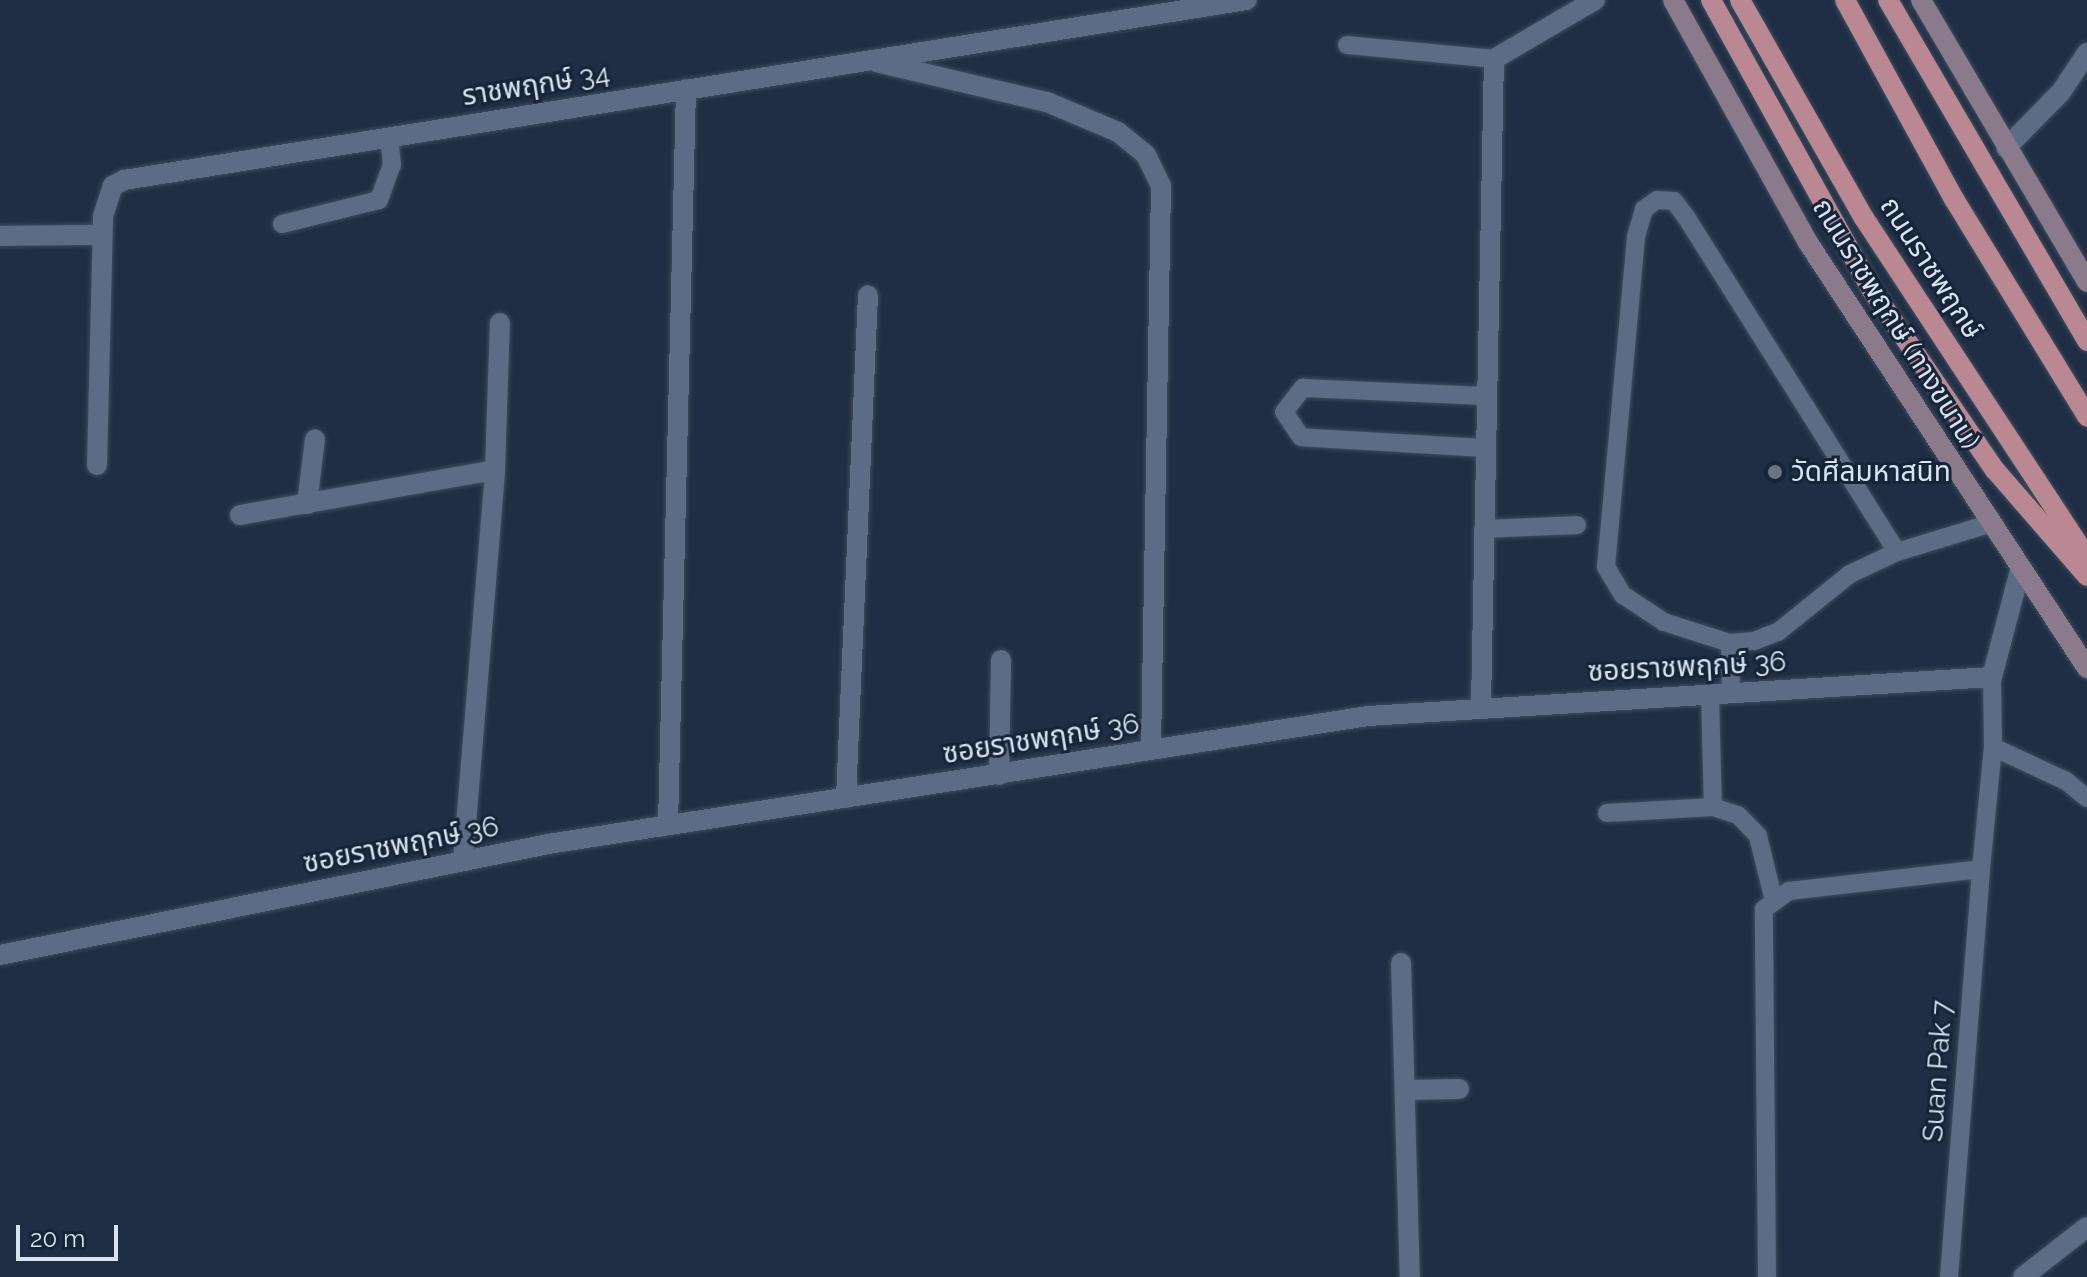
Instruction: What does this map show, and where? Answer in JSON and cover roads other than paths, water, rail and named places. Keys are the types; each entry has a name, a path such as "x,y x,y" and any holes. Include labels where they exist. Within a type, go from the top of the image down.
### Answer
{"main road":[{"name":"ถนนราชพฤกษ์ (ทางขนาน)","path":"1673,0 1807,241 1989,524 2087,668"},
{"path":"1711,0 1872,290 1995,470 2087,576"},
{"name":"ถนนราชพฤกษ์","path":"1740,0 1864,218 2087,557"},
{"name":"ถนนราชพฤกษ์","path":"1845,0 1954,199 2087,416"},
{"path":"1888,0 2087,341"},
{"path":"1921,0 2087,282"}],"street":[{"path":"1481,705 1494,59 1595,0"},
{"name":"ราชพฤกษ์ 34","path":"97,465 102,235 108,197 124,180 1235,1"},
{"path":"2006,148 2061,92 2087,53"},
{"path":"864,60 1047,102 1118,132 1146,155 1161,186 1151,750"},
{"path":"668,825 686,89"},
{"path":"0,236 102,235"},
{"path":"846,798 868,295"},
{"path":"463,861 495,470 500,323"},
{"path":"307,504 315,439"},
{"path":"240,515 495,470"},
{"path":"1992,677 2020,570"},
{"path":"999,775 1001,660"},
{"name":"ซอยราชพฤกษ์ 36","path":"0,955 463,861 668,825 1151,750 1481,705 1992,677"},
{"path":"1401,963 1410,1277"},
{"path":"1405,1090 1459,1089"},
{"path":"2023,1277 2087,1227"}],"lane":[{"path":"1347,45 1494,59"},
{"path":"282,224 379,200 391,174 389,137"},
{"path":"1897,552 1686,217 1674,201 1657,200 1644,209 1636,237 1606,567 1623,595 1642,610 1730,643 1778,632 1850,574 1897,552 1989,524"},
{"path":"1484,448 1301,437 1284,412 1303,388 1485,396"},
{"path":"1483,529 1577,525"},
{"path":"1713,807 1721,694 1730,643"},
{"name":"Suan Pak 7","path":"1949,1277 1993,747 1992,677"},
{"path":"1993,747 2066,781 2087,798"},
{"path":"1607,813 1713,807 1738,815 1758,836 1773,897"},
{"path":"1767,1277 1764,909 1773,897 1981,869"}],"place":[{"name":"วัดศีลมหาสนิท","path":"1775,472"}]}
